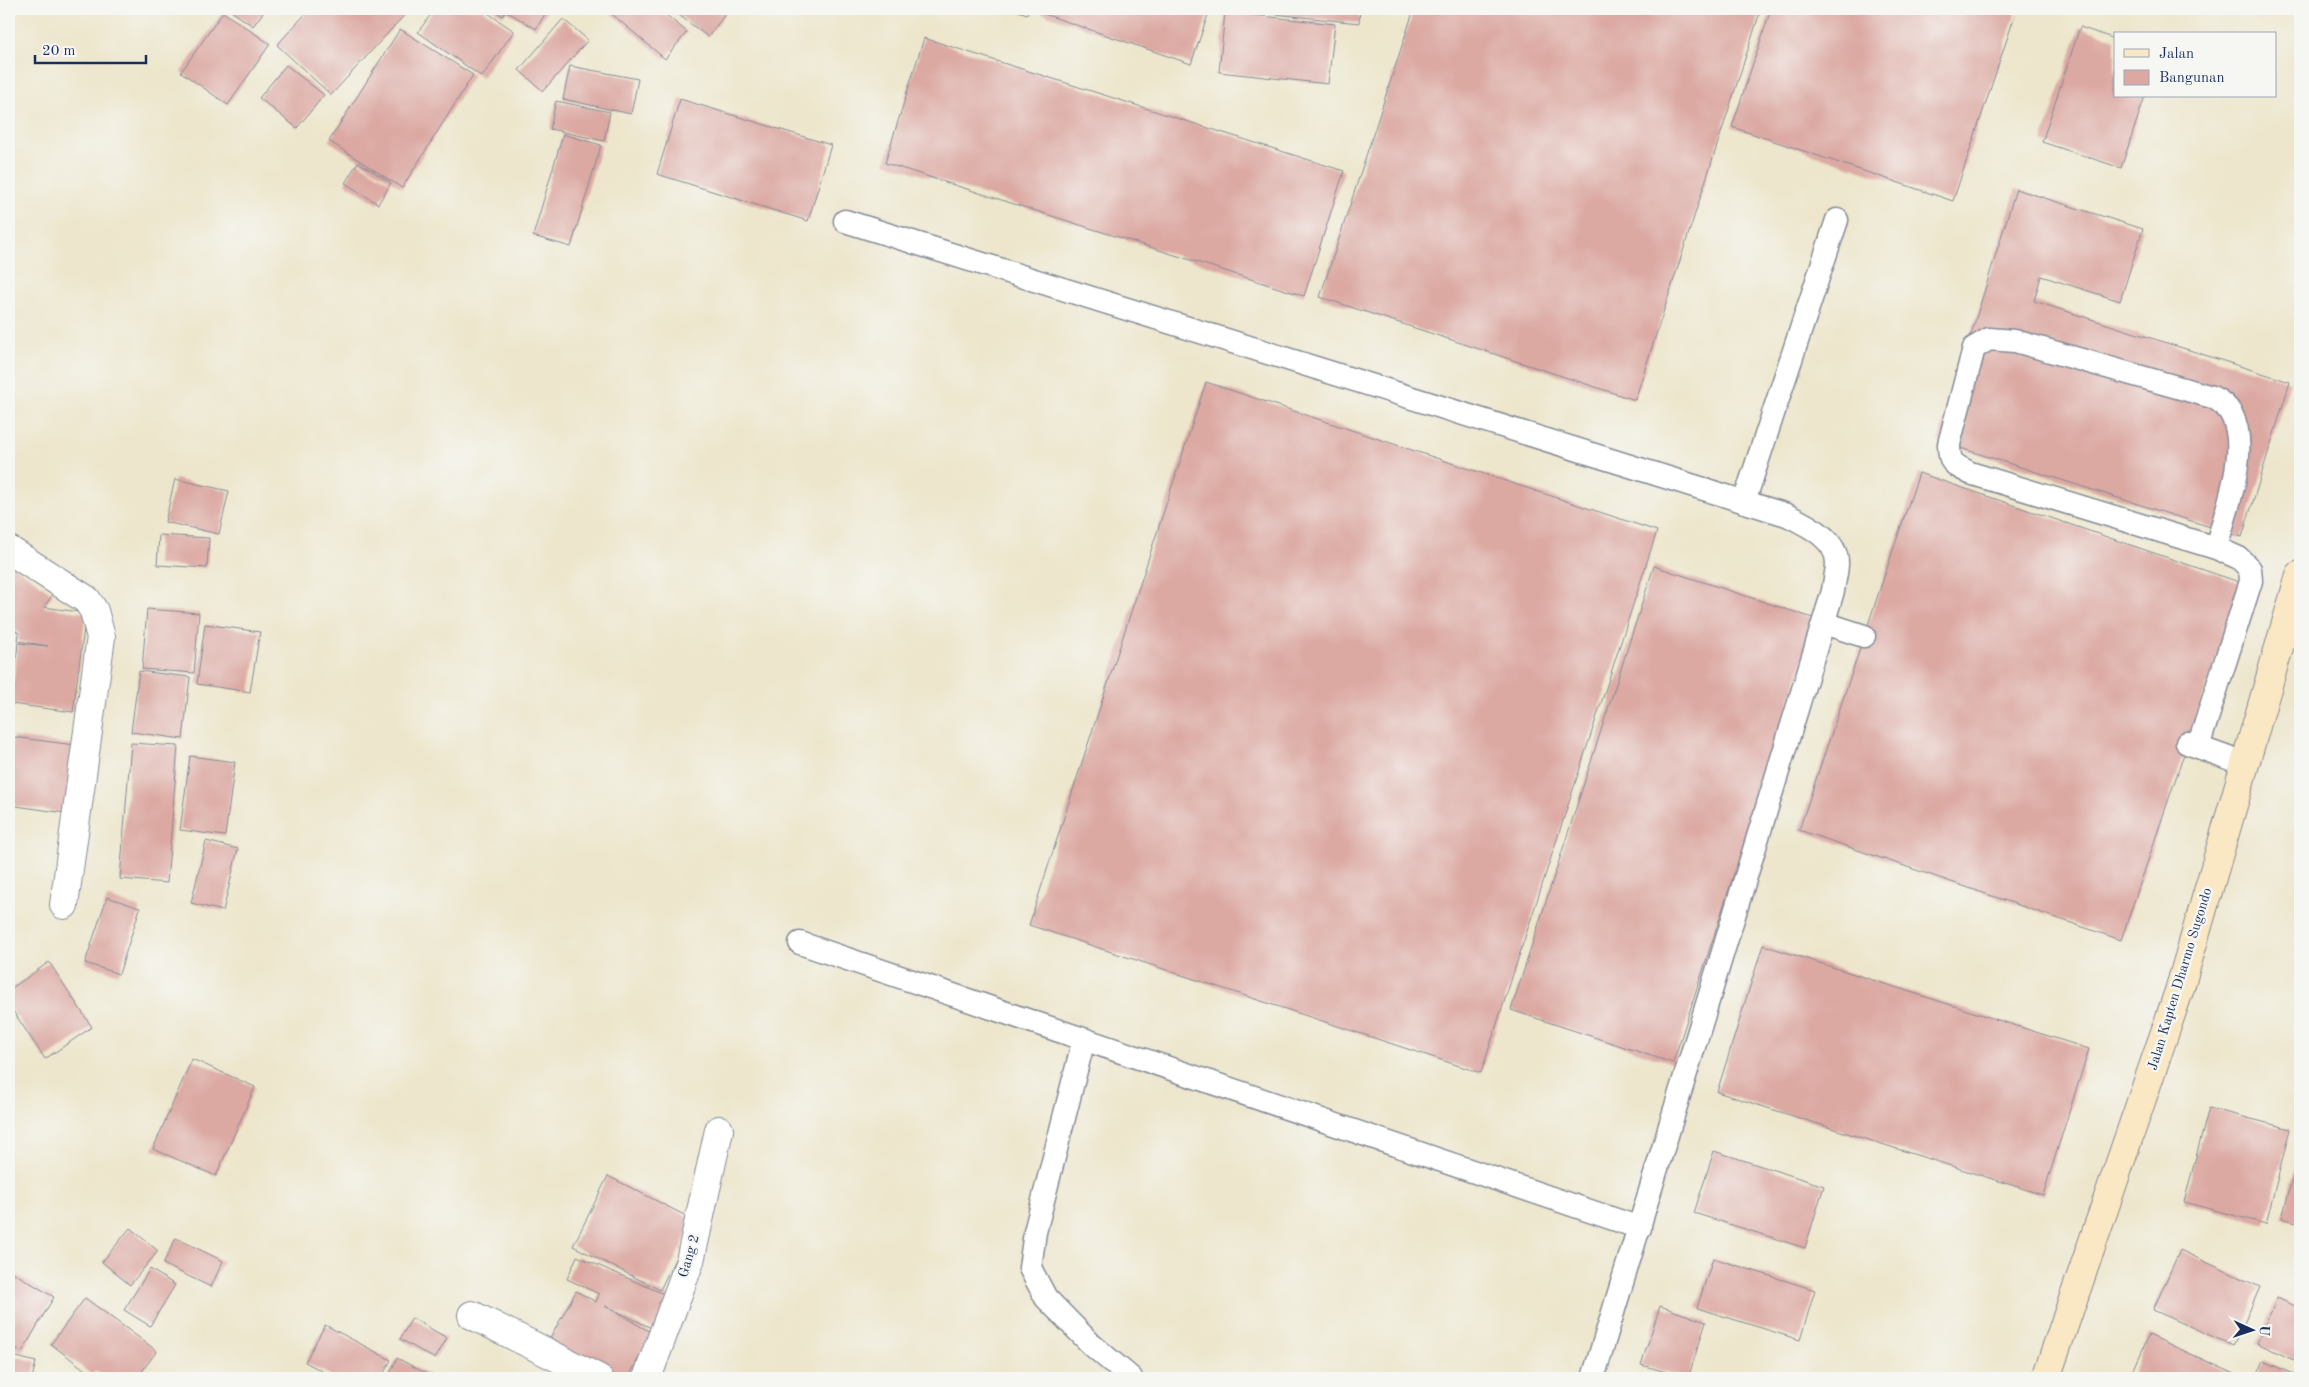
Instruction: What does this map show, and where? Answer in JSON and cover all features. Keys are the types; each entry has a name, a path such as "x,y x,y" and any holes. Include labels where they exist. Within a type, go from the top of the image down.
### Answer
{"main road":[{"name":"Jalan Kapten Dharmo Sugondo","path":"2046,1378 2179,991 2245,764 2298,593"}],"street":[{"path":"9,550 87,600 94,611 101,636 64,905"},
{"name":"Gang 2","path":"647,1378 690,1261 719,1130"},
{"path":"472,1315 598,1378"}],"lane":[{"path":"1744,502 1837,220"},
{"path":"845,221 1787,515 1811,527 1830,544 1837,561 1833,591 1824,623 1593,1378"},
{"path":"2216,548 2232,485 2240,436 2234,417 2223,402 2212,397 2015,341 1989,339 1974,348 1949,444 1949,457 1952,463 1970,472 2216,548 2239,558 2248,565 2252,575 2192,745 2245,764"},
{"path":"1824,623 1864,636"},
{"path":"800,942 1640,1228"},
{"path":"1084,1039 1035,1232 1030,1268 1046,1298 1092,1345 1130,1378"}],"building":[{"path":"228,9 266,9 253,26"},
{"path":"310,9 410,9 331,95 277,45"},
{"path":"435,9 482,9 514,31 482,77 418,32"},
{"path":"492,9 548,9 536,29 506,11 503,16"},
{"path":"606,9 659,9 687,32 665,59"},
{"path":"671,9 729,9 708,37"},
{"path":"1012,9 1029,9 1027,14"},
{"path":"1039,9 1210,9 1191,64 1038,12"},
{"path":"1226,9 1360,9 1359,23"},
{"path":"1414,9 1761,9 1635,400 1320,297"},
{"path":"1771,9 2017,9 1953,201 1732,127"},
{"path":"223,12 270,44 228,105 181,72"},
{"path":"1225,12 1335,24 1328,84 1219,72"},
{"path":"563,19 588,40 543,91 519,70"},
{"path":"2080,27 2114,39 2114,98 2144,98 2121,168 2042,142"},
{"path":"400,29 473,75 402,188 329,141"},
{"path":"924,38 1344,171 1304,296 885,163"},
{"path":"286,65 324,95 297,128 259,98"},
{"path":"570,66 638,79 631,114 563,99"},
{"path":"680,99 831,145 808,221 657,174"},
{"path":"556,101 610,112 604,141 550,129"},
{"path":"563,134 601,145 571,247 533,236"},
{"path":"358,162 391,183 378,204 345,183"},
{"path":"2016,189 2143,229 2120,301 2041,276 2034,301 2290,382 2242,537 1938,441"},
{"path":"1206,382 1657,531 1481,1073 1029,925"},
{"path":"1919,473 2242,583 2121,940 1799,830"},
{"path":"175,479 229,491 219,534 165,522"},
{"path":"159,535 209,538 207,568 157,565"},
{"path":"9,562 53,594 44,607 86,613 73,712 11,704 18,643 48,646 18,641 19,633 9,626"},
{"path":"1654,566 1816,619 1673,1063 1511,1010"},
{"path":"147,609 199,613 194,673 142,669"},
{"path":"205,624 260,632 250,692 197,684"},
{"path":"139,671 190,677 183,739 131,732"},
{"path":"13,737 75,745 65,813 9,805 9,764"},
{"path":"131,743 178,746 167,883 120,879"},
{"path":"190,756 235,762 225,836 180,830"},
{"path":"206,841 238,849 223,911 191,903"},
{"path":"107,897 140,908 119,974 85,963"},
{"path":"1763,945 2089,1049 2043,1195 1717,1092"},
{"path":"49,962 92,1027 45,1059 9,1005 9,990"},
{"path":"192,1059 255,1087 216,1176 153,1149"},
{"path":"2209,1108 2290,1129 2266,1224 2184,1202"},
{"path":"2300,1150 2300,1223 2282,1218"},
{"path":"1714,1151 1824,1186 1805,1248 1694,1213"},
{"path":"608,1176 694,1220 660,1290 573,1246"},
{"path":"130,1228 158,1251 130,1285 102,1262"},
{"path":"176,1238 223,1261 211,1287 163,1264"},
{"path":"2180,1250 2260,1287 2234,1346 2153,1310"},
{"path":"577,1256 673,1298 658,1331 605,1306 652,1333 628,1378 605,1378 546,1346 576,1291 596,1302 599,1294 567,1279"},
{"path":"1713,1258 1815,1290 1800,1340 1697,1308"},
{"path":"150,1269 175,1285 150,1326 124,1310"},
{"path":"9,1270 54,1297 22,1352 9,1344"},
{"path":"85,1298 157,1351 137,1378 105,1378 95,1371 92,1375 51,1344"},
{"path":"2277,1298 2300,1308 2300,1363 2257,1343"},
{"path":"1660,1306 1706,1322 1688,1378 1641,1365"},
{"path":"412,1318 447,1338 435,1359 400,1339"},
{"path":"325,1325 391,1360 381,1378 335,1378 305,1362"},
{"path":"2149,1335 2235,1374 2233,1378 2130,1378"},
{"path":"9,1355 36,1362 32,1378 9,1378"},
{"path":"397,1358 435,1378 388,1378"},
{"path":"2263,1361 2300,1377 2300,1378 2256,1378"}]}
